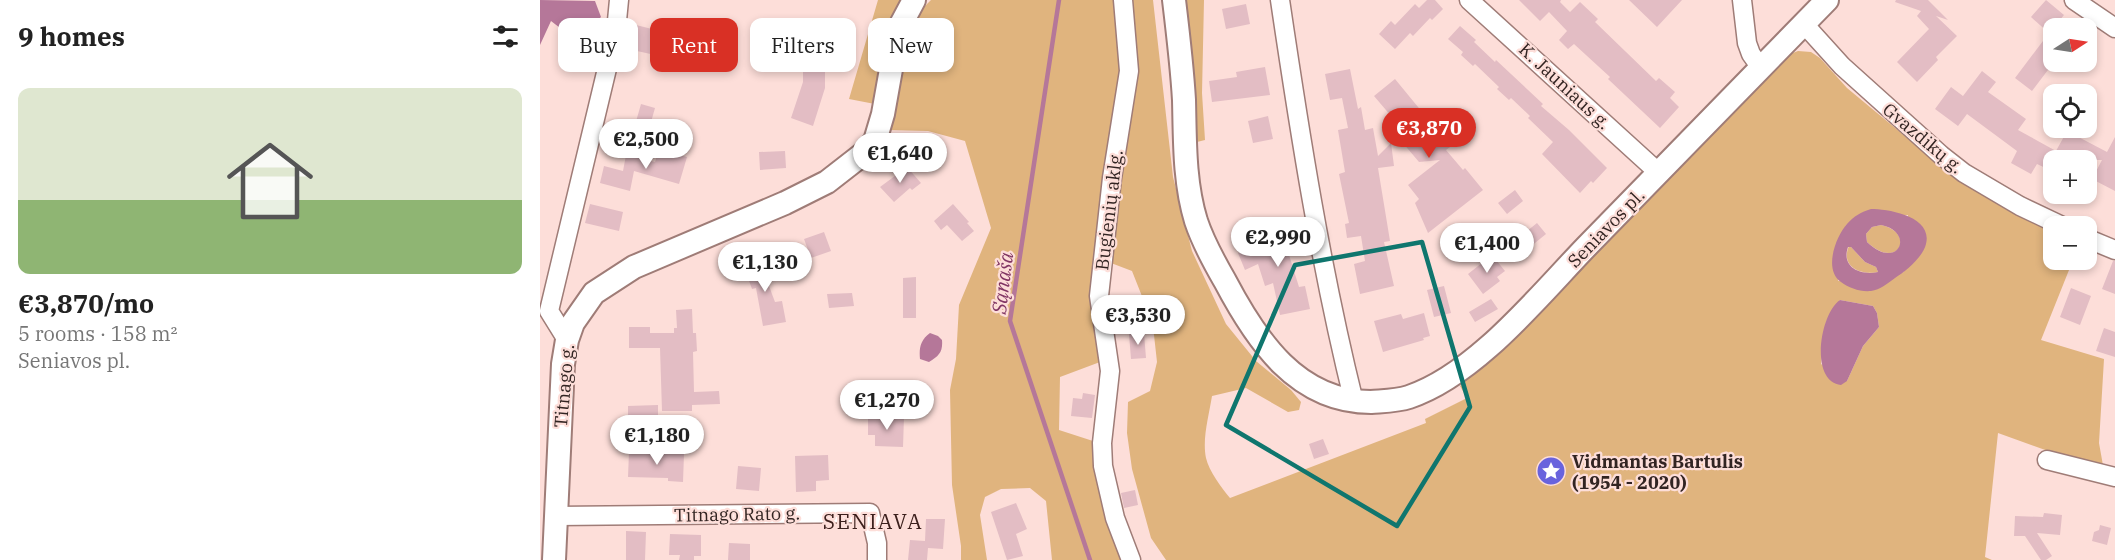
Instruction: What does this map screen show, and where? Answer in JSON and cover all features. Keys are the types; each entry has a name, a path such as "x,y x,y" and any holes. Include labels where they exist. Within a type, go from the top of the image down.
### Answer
{"main road":[{"name":"Titnago g.","path":"554,560 563,364 567,340 573,323 594,293 634,267 785,203 827,182 863,154 874,141 883,114 898,30 914,0"},
{"name":"Seniavos pl.","path":"1174,0 1183,81 1190,194 1196,222 1208,249 1251,328 1277,358 1310,386 1333,397 1354,402 1407,398 1463,368 1550,286 1827,0"}],"street":[{"path":"567,340 549,311 616,31 620,0"},
{"name":"Bugienių aklg.","path":"1123,0 1129,71 1112,178 1099,296 1110,371 1102,443 1103,466 1115,518 1131,560"},
{"path":"1280,0 1306,177 1336,328 1354,402"},
{"name":"K. Jauniaus g.","path":"1469,0 1659,173"},
{"path":"1742,0 1747,43 1751,54 1761,68"},
{"path":"2074,0 2115,28"},
{"name":"Gvazdikų g.","path":"1803,24 1842,66 1941,155 1964,173 2043,217"},
{"path":"2097,243 2115,250"},
{"path":"2048,460 2115,477"},
{"name":"Titnago Rato g.","path":"556,516 870,513 877,543 877,560"}],"highlighted area":[{"path":"1422,242 1470,407 1397,526 1226,425 1295,265"}],"shaded area":[{"path":"540,0 595,1 600,18 558,18 558,26 551,21 540,45"},
{"path":"878,0 904,0 900,18 873,18"},
{"path":"931,0 1153,0 1173,177 1192,251 1226,324 1256,361 1291,390 1301,402 1299,410 1288,412 1246,388 1212,396 1205,435 1206,458 1219,484 1230,498 1426,423 1425,419 1467,398 1460,386 1521,330 1785,56 1798,51 1811,52 1820,58 1847,88 1935,161 2043,225 2043,270 2069,270 2041,340 2104,359 2099,443 2104,471 1998,433 1985,557 1992,560 1166,560 1151,538 1132,469 1127,433 1128,402 1150,391 1157,362 1154,335 1151,319 1132,271 1111,263 1100,362 1060,377 1059,430 1093,441 1096,465 1128,560 1052,560 1046,501 1030,488 1001,489 985,497 980,515 987,560 961,560 952,485 950,390 956,359 959,305 991,228 965,141 928,131 888,130 897,72 954,72 954,18 914,18","holes":["1908,215 1904,272 1838,281 1846,225","1840,300 1873,306 1877,313 1879,327 1863,346 1847,381 1821,364 1826,322"]},
{"path":"1183,0 1204,0 1202,93 1205,140 1197,142"},
{"path":"868,34 868,72 888,72 880,105 849,99"},
{"path":"1871,209 1898,213 1916,221 1923,227 1926,244 1914,263 1904,272 1884,286 1867,291 1855,289 1841,282 1836,277 1832,262 1836,244 1843,229 1855,217","holes":["1881,225 1892,229 1898,235 1899,247 1894,252 1887,253 1878,250 1867,242 1866,234 1872,227","1848,247 1851,247 1865,262 1876,267 1878,272 1865,273 1854,269 1847,260"]},
{"path":"1881,225 1892,229 1898,235 1899,247 1895,252 1888,253 1878,250 1867,242 1866,234 1872,227"},
{"path":"1849,246 1865,262 1876,267 1878,272 1871,273 1853,268 1847,259"},
{"path":"1840,300 1873,306 1877,313 1879,327 1863,346 1847,381 1841,385 1831,381 1821,360 1823,332 1827,318"},
{"path":"930,333 942,340 942,348 940,353 929,362 920,359 920,352 922,342"}],"building":[{"path":"1427,0 1435,0 1443,9 1432,20 1430,18 1413,36 1410,33 1395,49 1379,34 1391,21 1395,25 1415,4 1419,8"},
{"path":"1519,0 1561,0 1560,2 1570,12 1580,2 1598,19 1595,22 1656,81 1659,78 1675,92 1670,98 1679,107 1660,128 1574,44 1568,49 1559,40 1567,31 1549,12 1540,21"},
{"path":"1629,0 1682,0 1657,27"},
{"path":"1896,0 1928,0 1948,20 1936,16 1957,36 1936,57 1938,60 1917,82 1897,62 1929,29 1917,16 1921,11 1895,2"},
{"path":"2046,0 2064,15 2062,18 2043,18 2043,28 2031,17"},
{"path":"1246,4 1250,24 1226,29 1222,9"},
{"path":"638,26 650,28 650,54 638,51"},
{"path":"1460,26 1607,168 1593,183 1591,181 1580,193 1542,154 1553,142 1528,118 1530,116 1511,98 1509,100 1497,89 1499,87 1475,64 1473,66 1461,55 1463,52 1448,39"},
{"path":"2043,41 2043,72 2046,72 2032,91 2015,78"},
{"path":"1265,67 1270,95 1212,102 1209,81 1237,77 1236,72"},
{"path":"1350,69 1365,130 1373,128 1378,156 1391,143 1394,166 1378,168 1390,241 1384,242 1394,286 1360,294 1354,264 1365,261 1361,236 1347,238 1345,224 1349,223 1339,174 1345,172 1338,130 1348,128 1342,98 1330,100 1325,74"},
{"path":"1982,71 1996,82 1988,92 2026,119 2018,130 2054,150 2043,150 2043,167 2037,164 2031,174 2011,163 2017,151 1967,114 1958,126 1935,109 1951,87 1963,96"},
{"path":"803,72 825,72 825,88 813,126 791,118 803,82"},
{"path":"1395,79 1432,124 1436,121 1454,144 1446,150 1483,190 1428,233 1415,203 1419,199 1408,185 1440,160 1419,162 1397,136 1403,130 1374,96"},
{"path":"641,104 655,108 647,136 633,132"},
{"path":"1268,116 1273,139 1253,143 1248,121"},
{"path":"2115,137 2115,191 2097,182 2097,170 2102,160 2097,160 2097,150 2057,150 2063,138 2080,138 2107,152"},
{"path":"659,149 687,157 679,184 634,171 630,191 600,183 604,166 623,171 626,155 655,162"},
{"path":"785,151 786,168 760,170 759,152"},
{"path":"907,167 921,183 912,190 910,188 894,202 880,187"},
{"path":"1515,190 1523,201 1507,214 1498,203"},
{"path":"590,204 623,212 619,231 585,223"},
{"path":"953,204 974,231 962,241 947,225 941,230 934,221"},
{"path":"1288,217 1293,241 1285,242 1299,287 1305,286 1310,309 1280,315 1273,283 1265,286 1258,264 1245,270 1238,253 1273,238 1270,220"},
{"path":"1537,223 1546,234 1530,247 1521,236"},
{"path":"824,232 831,251 811,258 804,239"},
{"path":"1492,255 1505,271 1497,277 1500,281 1483,294 1468,274"},
{"path":"764,257 771,276 766,278 775,302 782,301 786,322 763,326 756,288 752,289 743,264"},
{"path":"2113,261 2115,261 2115,294 2102,289"},
{"path":"916,277 916,318 903,318 903,278"},
{"path":"1444,286 1451,313 1434,317 1427,290"},
{"path":"2071,288 2091,296 2080,325 2060,317"},
{"path":"852,293 854,306 829,308 827,294"},
{"path":"1491,299 1498,309 1475,322 1469,312"},
{"path":"692,309 693,333 696,333 697,351 693,352 694,392 719,391 720,404 692,405 692,411 662,411 660,348 629,348 629,327 650,327 650,333 674,333 674,328 677,328 676,310"},
{"path":"1424,313 1430,336 1423,338 1424,340 1383,352 1374,321 1401,314 1403,319"},
{"path":"2104,328 2115,332 2115,357 2096,351"},
{"path":"1144,333 1146,358 1131,359 1129,334"},
{"path":"1083,393 1095,395 1092,418 1071,416 1073,398 1082,399"},
{"path":"658,405 658,419 648,419 648,429 628,430 628,406"},
{"path":"868,416 904,417 903,447 875,446 875,435 868,435"},
{"path":"1323,439 1329,454 1314,459 1309,444"},
{"path":"629,452 684,454 683,482 668,481 668,478 628,477"},
{"path":"828,455 829,480 816,481 816,491 796,492 795,456"},
{"path":"738,466 761,468 759,491 736,489"},
{"path":"1135,490 1138,505 1124,508 1121,493"},
{"path":"1016,503 1027,529 1016,534 1023,556 1007,560 991,512"},
{"path":"2044,513 2062,515 2060,535 2037,533 2052,556 2041,560 2025,536 2014,536 2015,516 2043,517"},
{"path":"926,519 945,519 943,549 928,548 927,560 908,560 910,540 925,541"},
{"path":"2100,525 2111,528 2107,545 2092,541 2094,532 2099,530"},
{"path":"626,531 646,532 645,560 626,560"},
{"path":"670,534 701,535 701,556 694,556 694,560 679,560 680,555 669,555"},
{"path":"729,543 750,544 750,560 728,560"}],"waterway":[{"name":"Sąnaša","path":"1059,0 1010,321 1090,560"}],"place":[{"name":"Vidmantas Bartulis (1954 - 2020)","path":"1551,471"}],"district":[{"name":"SENIAVA","path":"873,521"}]}
